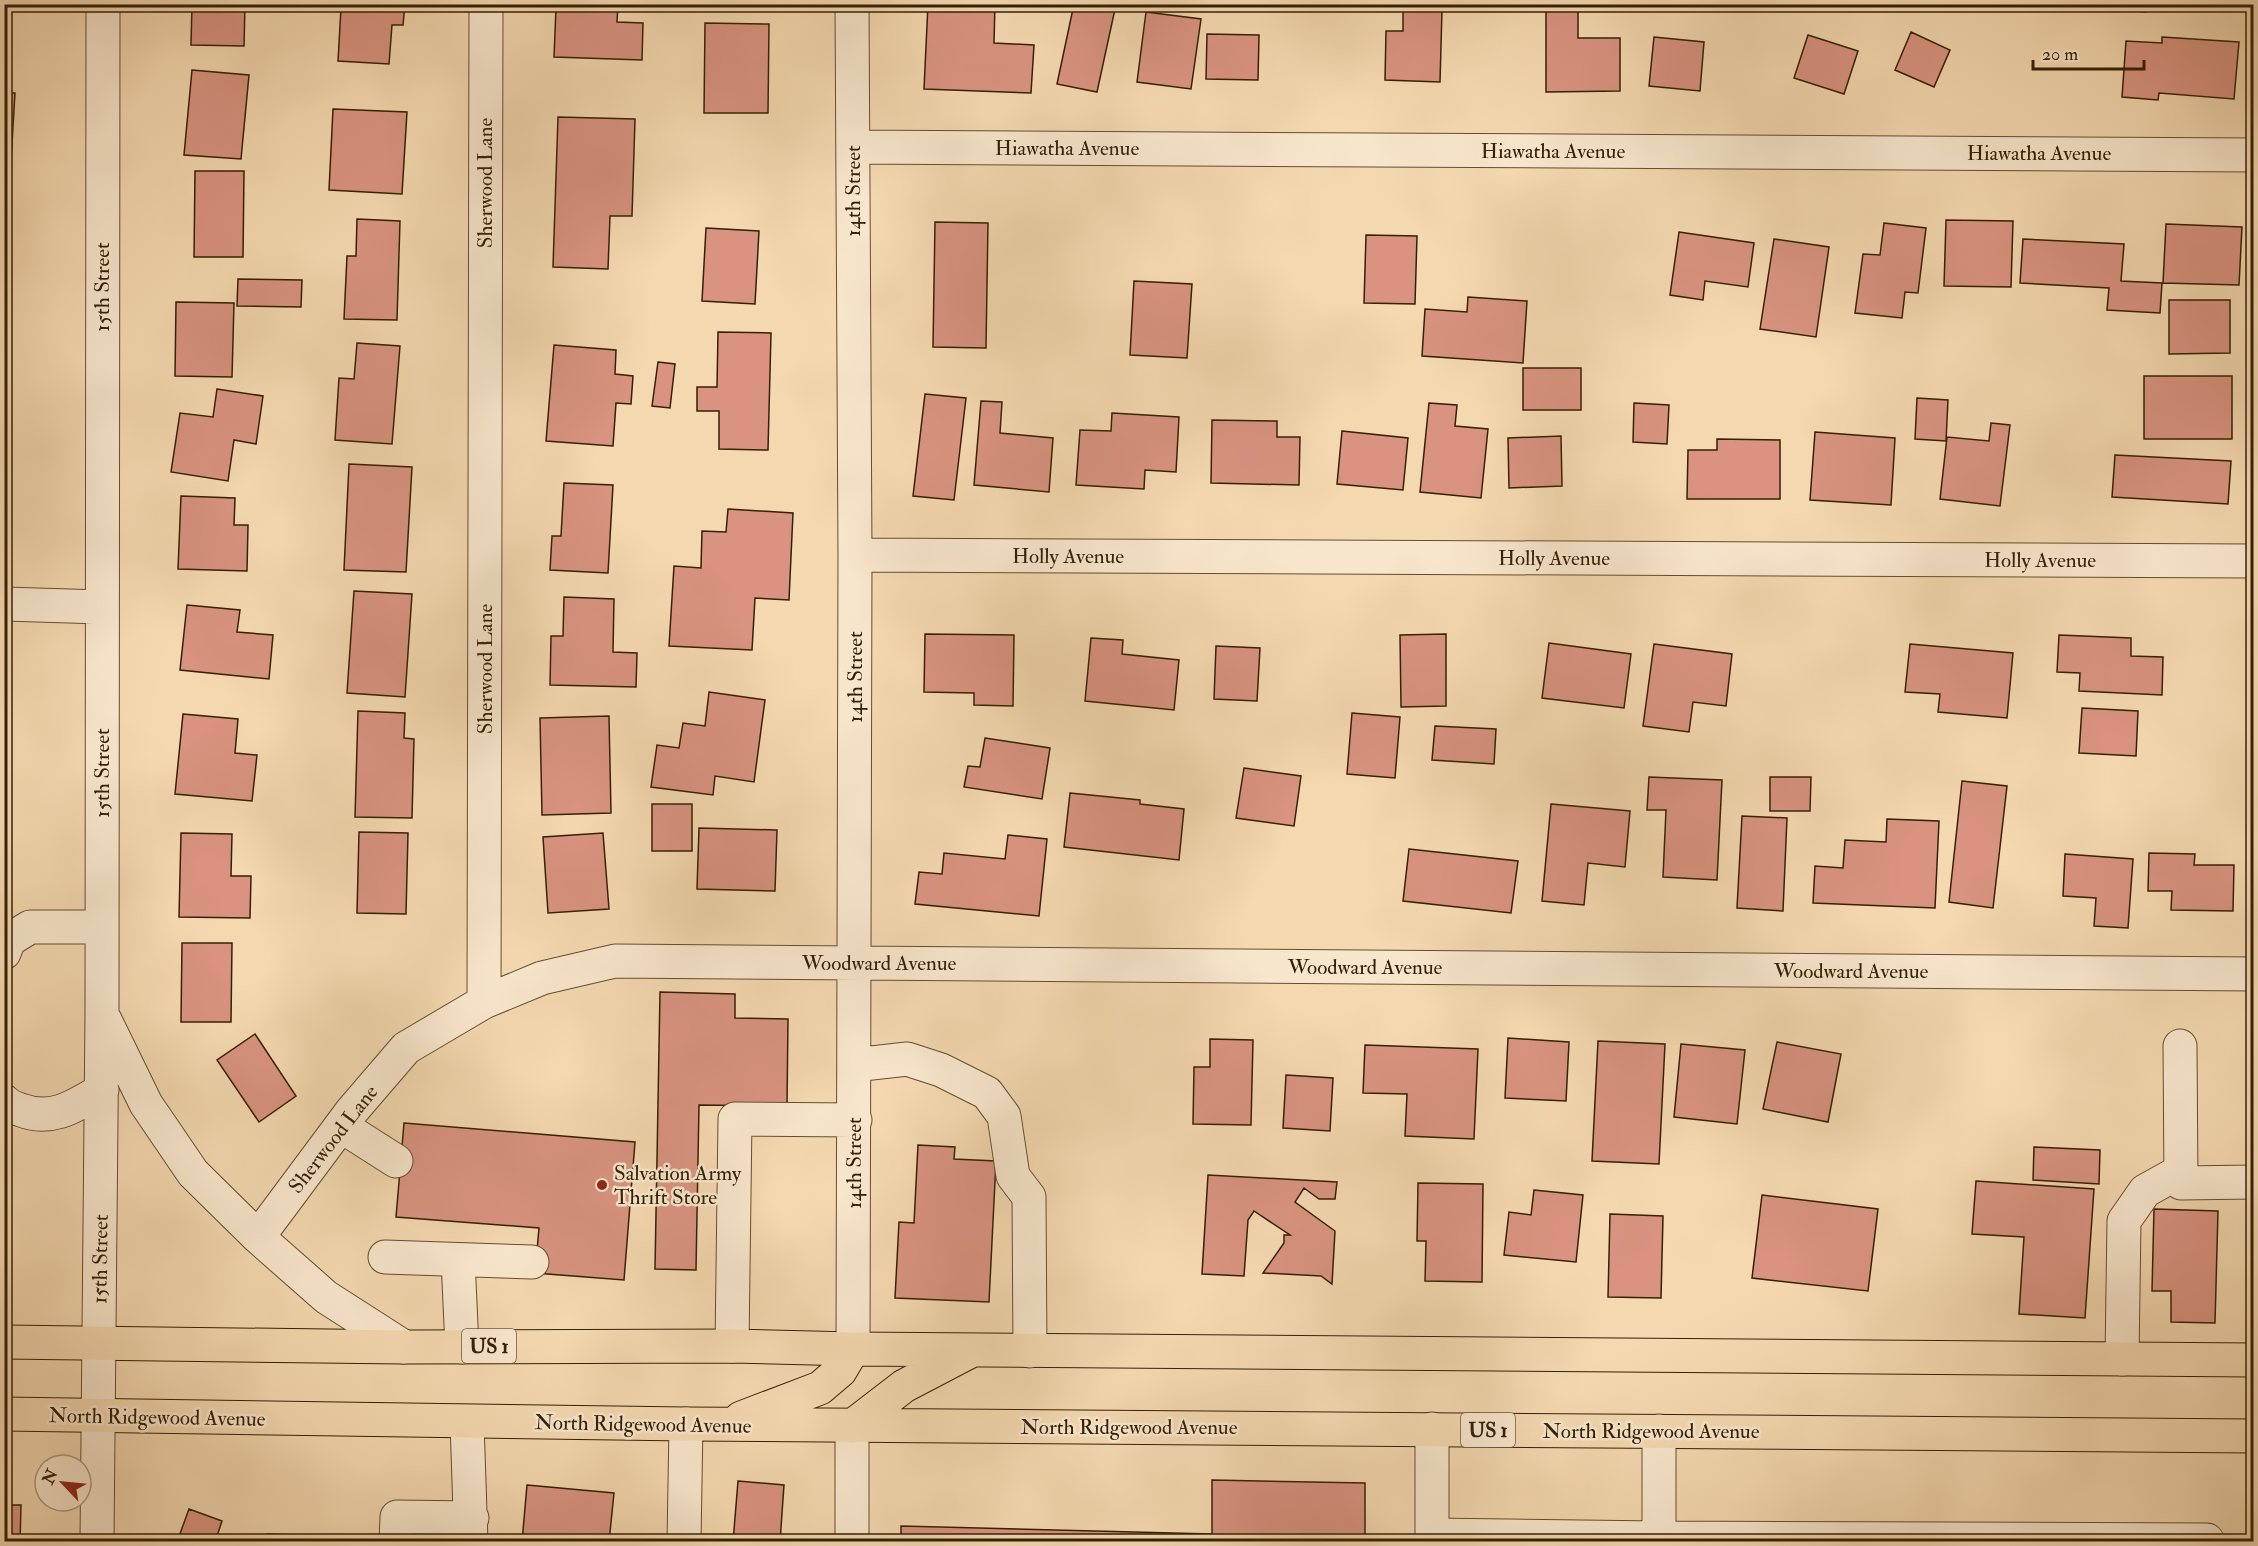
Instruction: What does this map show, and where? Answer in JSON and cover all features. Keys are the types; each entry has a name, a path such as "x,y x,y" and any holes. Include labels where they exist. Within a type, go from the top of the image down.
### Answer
{"main road":[{"name":"US 1","path":"4,1342 404,1347 732,1346 1030,1351 2253,1360"},
{"path":"722,1425 820,1388 840,1371 853,1349"},
{"path":"852,1426 904,1386 973,1350"},
{"name":"North Ridgewood Avenue","path":"4,1414 722,1425 2253,1436"}],"street":[{"name":"15th Street","path":"97,1542 102,1090 103,4"},
{"name":"Sherwood Lane","path":"258,1237 341,1126 406,1048 484,1002 486,4"},
{"name":"14th Street","path":"852,4 855,555 853,1349"},
{"name":"Hiawatha Avenue","path":"853,147 2253,154"},
{"name":"Holly Avenue","path":"855,555 2253,561"},
{"path":"4,604 102,607"},
{"path":"6,944 30,927 102,927"},
{"name":"Woodward Avenue","path":"484,1002 542,978 615,961 2253,974"},
{"path":"102,1014 146,1104 193,1173 258,1237 326,1297 404,1347"},
{"path":"2180,1046 2181,1183 2253,1182"},
{"path":"854,1065 907,1059 941,1070 987,1093 1004,1116 1013,1176 1029,1197 1030,1351"},
{"path":"4,1126 71,1108 102,1090"},
{"path":"4,1101 9,1106 43,1116"},
{"path":"732,1346 735,1119 855,1120"},
{"path":"341,1126 396,1161"},
{"path":"2122,1359 2124,1221 2145,1191 2181,1172"},
{"path":"385,1257 532,1262"},
{"path":"458,1260 462,1347"},
{"path":"396,1542 397,1516 472,1530 467,1422"},
{"path":"684,1542 686,1424"},
{"path":"852,1426 852,1542"},
{"path":"1432,1430 1432,1538 2207,1540 2207,1542"},
{"path":"1659,1431 1659,1540"}],"building":[{"path":"192,4 245,4 244,46 191,45"},
{"path":"314,4 405,4 403,25 392,25 389,64 338,61 341,8 314,7"},
{"path":"567,4 618,4 617,22 643,23 642,60 554,57 556,8 566,8"},
{"path":"928,4 995,4 994,43 1034,45 1031,93 924,89"},
{"path":"1074,4 1092,4 1115,9 1097,92 1057,84"},
{"path":"2107,4 2147,4 2146,12 2106,8"},
{"path":"1403,8 1442,10 1440,82 1385,80 1386,31 1403,31"},
{"path":"1546,10 1578,11 1578,38 1620,38 1620,91 1546,92"},
{"path":"1146,12 1201,19 1191,89 1137,82"},
{"path":"705,23 769,24 768,113 704,113"},
{"path":"1911,32 1950,50 1934,87 1895,70"},
{"path":"1207,34 1259,35 1258,80 1206,79"},
{"path":"1808,35 1858,51 1844,94 1794,78"},
{"path":"1654,37 1704,42 1700,91 1649,86"},
{"path":"2162,37 2239,42 2234,99 2159,93 2158,100 2122,97 2126,41 2162,43"},
{"path":"192,70 249,75 241,159 184,155"},
{"path":"4,93 15,93 6,245 4,245"},
{"path":"333,109 407,112 402,194 329,190"},
{"path":"558,117 635,119 632,216 610,216 608,269 553,267"},
{"path":"195,171 244,171 243,257 194,257"},
{"path":"357,219 400,221 397,320 344,319 347,256 356,256"},
{"path":"1946,220 2013,221 2011,287 1944,286"},
{"path":"935,222 988,223 986,348 933,347"},
{"path":"1884,223 1926,228 1918,293 1905,292 1902,318 1855,313 1863,254 1880,255"},
{"path":"2166,224 2242,227 2239,285 2163,283"},
{"path":"706,228 759,231 755,304 702,301"},
{"path":"1679,232 1754,243 1748,287 1705,281 1703,300 1670,295"},
{"path":"1366,235 1417,236 1415,304 1364,303"},
{"path":"1774,239 1829,247 1816,337 1760,329"},
{"path":"2023,239 2124,244 2121,281 2162,283 2160,313 2107,310 2109,288 2020,283"},
{"path":"4,272 9,272 6,368 4,368"},
{"path":"238,279 302,280 301,307 237,306"},
{"path":"1134,281 1192,284 1187,358 1130,355"},
{"path":"1468,297 1527,301 1523,363 1422,356 1425,309 1467,312"},
{"path":"2169,300 2230,300 2230,353 2169,354"},
{"path":"176,302 234,303 232,377 175,376"},
{"path":"718,332 771,333 768,450 719,449 719,411 697,411 697,387 717,387"},
{"path":"357,343 400,346 392,444 335,440 339,378 354,379"},
{"path":"554,345 616,350 615,374 633,376 631,404 616,403 613,446 546,441"},
{"path":"658,362 675,364 670,408 652,406"},
{"path":"1523,368 1581,368 1581,410 1523,410"},
{"path":"2144,376 2232,376 2232,439 2144,439"},
{"path":"217,389 263,396 256,444 234,440 228,481 171,472 180,413 213,417"},
{"path":"925,394 966,398 954,500 913,496"},
{"path":"1917,398 1948,400 1946,441 1915,439"},
{"path":"981,401 1002,402 1000,433 1053,438 1049,492 974,485"},
{"path":"1429,403 1457,405 1455,426 1488,429 1481,498 1420,492"},
{"path":"1634,403 1669,405 1667,444 1633,442"},
{"path":"1112,413 1179,417 1176,472 1145,470 1144,489 1076,485 1080,430 1111,431"},
{"path":"1212,420 1277,421 1277,437 1300,437 1299,485 1211,483"},
{"path":"1991,423 2010,425 2000,506 1940,499 1947,437 1989,441"},
{"path":"1342,431 1408,438 1403,490 1337,484"},
{"path":"1815,432 1895,438 1891,505 1810,500"},
{"path":"1561,436 1562,486 1509,488 1508,438"},
{"path":"1717,439 1780,440 1780,499 1687,499 1688,450 1717,450"},
{"path":"2115,455 2231,461 2228,504 2112,497"},
{"path":"349,464 412,467 406,572 344,570"},
{"path":"564,483 613,485 608,573 550,570 552,536 561,536"},
{"path":"181,496 235,498 234,525 248,525 247,571 178,569"},
{"path":"728,509 793,513 789,600 755,598 752,650 669,646 674,566 701,568 702,531 726,532"},
{"path":"354,591 412,594 405,697 347,693"},
{"path":"564,597 614,599 613,652 637,653 636,687 550,685 551,636 563,636"},
{"path":"187,605 240,610 237,632 273,635 269,679 180,670"},
{"path":"925,634 1014,635 1013,706 974,705 974,693 924,692"},
{"path":"1446,634 1446,706 1401,707 1400,635"},
{"path":"2059,635 2131,638 2131,656 2163,657 2162,695 2079,691 2080,673 2057,672"},
{"path":"1091,638 1123,640 1122,654 1179,660 1174,710 1085,701"},
{"path":"1549,643 1631,654 1624,708 1542,698"},
{"path":"1654,644 1732,654 1726,706 1693,702 1689,732 1643,726"},
{"path":"1910,644 2013,653 2007,718 1938,712 1940,694 1905,692"},
{"path":"1216,646 1260,648 1257,701 1214,699"},
{"path":"709,692 765,700 754,782 715,776 713,795 651,787 657,745 679,748 683,723 705,726"},
{"path":"2082,708 2138,711 2136,756 2079,753"},
{"path":"358,711 405,713 404,738 414,739 412,818 355,817"},
{"path":"1352,713 1400,717 1395,778 1347,774"},
{"path":"183,714 238,719 235,753 257,755 252,801 175,794"},
{"path":"609,716 611,813 542,815 540,718"},
{"path":"1435,726 1496,729 1494,764 1432,760"},
{"path":"985,738 1050,748 1042,799 964,787 968,766 980,767"},
{"path":"1244,768 1301,776 1294,826 1236,818"},
{"path":"1649,777 1722,780 1717,880 1663,877 1666,810 1647,810"},
{"path":"1770,777 1811,777 1810,811 1770,811"},
{"path":"1962,781 2007,786 1993,908 1949,902"},
{"path":"1070,793 1140,800 1140,804 1184,809 1179,860 1064,847"},
{"path":"652,804 692,804 692,851 652,851"},
{"path":"1551,804 1630,811 1625,867 1588,863 1584,905 1542,901"},
{"path":"1742,816 1787,818 1783,911 1737,908"},
{"path":"1887,819 1939,821 1935,908 1813,903 1815,866 1843,868 1845,840 1886,842"},
{"path":"699,828 777,830 775,891 697,889"},
{"path":"359,832 408,833 406,914 357,913"},
{"path":"181,833 232,834 231,876 251,876 250,918 179,917"},
{"path":"603,833 609,909 548,913 543,837"},
{"path":"1008,835 1047,839 1039,916 915,904 919,872 942,874 944,853 1005,859"},
{"path":"1409,849 1518,861 1511,913 1403,901"},
{"path":"2149,853 2195,854 2194,865 2234,865 2233,911 2171,910 2172,891 2148,891"},
{"path":"2065,854 2133,859 2128,928 2094,926 2096,898 2063,896"},
{"path":"182,943 232,943 231,1022 181,1022"},
{"path":"660,992 735,994 735,1018 788,1019 787,1106 699,1105 696,1270 655,1269"},
{"path":"255,1034 296,1096 259,1122 217,1060"},
{"path":"1508,1038 1569,1042 1566,1101 1505,1098"},
{"path":"1210,1039 1253,1040 1251,1125 1193,1124 1194,1067 1210,1067"},
{"path":"1598,1041 1665,1044 1659,1164 1592,1161"},
{"path":"1777,1042 1841,1054 1828,1122 1763,1109"},
{"path":"1681,1044 1745,1050 1737,1124 1674,1117"},
{"path":"1365,1045 1478,1049 1474,1139 1405,1136 1407,1094 1363,1093"},
{"path":"1286,1075 1333,1078 1330,1131 1283,1128"},
{"path":"404,1123 635,1142 624,1280 535,1273 539,1228 396,1217"},
{"path":"918,1145 955,1147 954,1159 996,1161 989,1302 895,1298 899,1222 914,1223"},
{"path":"2034,1147 2100,1150 2099,1184 2033,1180"},
{"path":"1208,1175 1337,1182 1335,1199 1319,1199 1304,1188 1295,1202 1335,1231 1332,1284 1321,1276 1263,1273 1284,1243 1284,1235 1290,1235 1254,1211 1248,1220 1244,1276 1202,1274"},
{"path":"1976,1181 2094,1189 2085,1318 2019,1314 2024,1237 1972,1234"},
{"path":"1418,1183 1483,1184 1482,1282 1425,1281 1426,1241 1417,1241"},
{"path":"1534,1190 1583,1195 1576,1262 1504,1255 1509,1212 1531,1215"},
{"path":"1762,1195 1878,1209 1868,1291 1752,1278"},
{"path":"2154,1209 2218,1211 2215,1323 2171,1322 2171,1291 2152,1291"},
{"path":"1610,1214 1663,1216 1661,1298 1608,1297"},
{"path":"1212,1480 1365,1483 1365,1539 1383,1538 1383,1542 901,1542 901,1526 1212,1534"},
{"path":"738,1481 784,1485 780,1542 733,1542"},
{"path":"527,1485 614,1493 609,1542 522,1542"},
{"path":"4,1505 21,1505 20,1542 4,1542"},
{"path":"189,1509 222,1521 215,1542 177,1542"},
{"path":"267,1534 357,1537 356,1542 266,1542"}],"place":[{"name":"Salvation Army Thrift Store","path":"602,1185"}]}
